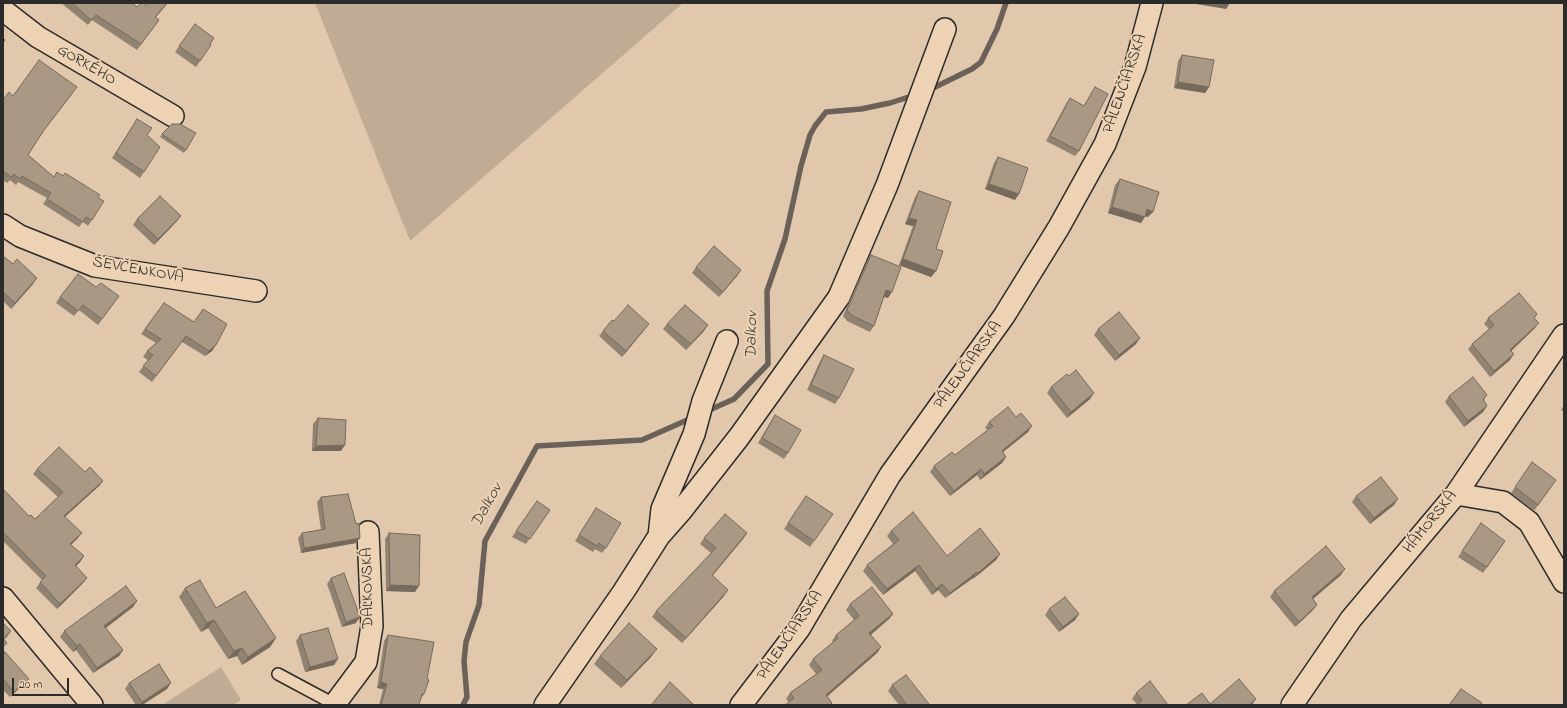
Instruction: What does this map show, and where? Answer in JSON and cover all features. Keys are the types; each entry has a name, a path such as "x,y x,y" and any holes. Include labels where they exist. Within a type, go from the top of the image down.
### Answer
{"street":[{"name":"PÁLENČIARSKA","path":"741,705 799,629 890,474 1004,316 1059,227 1106,144 1135,68 1152,3"},
{"name":"GORKÉHO","path":"3,10 38,37 173,116"},
{"path":"545,705 624,591 659,536 681,511 738,437 839,297 887,185 945,30"},
{"name":"ŠEVČENKOVA","path":"3,225 20,236 95,266 256,291"},
{"name":"HÁMORSKÁ","path":"1292,705 1351,619 1456,494 1564,335"},
{"path":"659,536 662,509 694,434 703,402 727,342"},
{"path":"1456,494 1503,502 1529,522 1564,582"},
{"name":"DAĽKOVSKÁ","path":"334,705 366,662 372,626 368,532"},
{"path":"3,598 92,705"}],"lane":[{"path":"278,674 334,705"}],"shaded area":[{"path":"315,3 683,3 410,241"},
{"path":"221,667 241,700 233,705 162,705"}],"building":[{"path":"72,3 132,3 137,7 141,3 147,6 149,3 167,3 155,17 159,20 141,44 96,15 91,20"},
{"path":"195,24 214,38 200,61 179,46"},
{"path":"1182,55 1214,60 1209,87 1178,82"},
{"path":"39,60 77,87 44,130 28,155 54,177 57,172 63,176 65,173 100,195 98,198 104,201 92,220 86,217 83,222 47,199 51,193 22,176 20,179 14,174 11,177 3,171 3,100 9,92 13,96"},
{"path":"1095,87 1108,94 1079,151 1050,136 1070,98 1084,106"},
{"path":"137,119 152,128 147,135 160,147 144,172 116,153"},
{"path":"172,124 180,124 196,133 186,150 162,134"},
{"path":"998,157 1028,168 1019,194 989,184"},
{"path":"1120,179 1159,192 1153,212 1147,209 1145,217 1112,207"},
{"path":"919,191 951,202 936,249 943,251 936,271 903,259 917,220 909,218"},
{"path":"160,196 181,216 158,239 137,219"},
{"path":"714,246 741,270 723,292 696,267"},
{"path":"871,255 901,267 892,292 886,290 874,326 851,315 847,310"},
{"path":"3,256 13,264 17,259 37,278 15,303 3,292"},
{"path":"78,274 96,287 101,283 119,296 102,319 83,305 78,311 60,297"},
{"path":"1519,293 1537,314 1534,318 1539,323 1510,350 1514,354 1494,371 1472,344 1494,325 1488,318"},
{"path":"164,303 194,322 203,309 227,324 216,345 209,351 186,336 156,376 143,366 153,355 147,351 161,339 145,329"},
{"path":"628,305 649,324 626,351 603,331"},
{"path":"685,305 708,325 691,344 667,324"},
{"path":"1119,312 1140,338 1119,355 1098,329"},
{"path":"824,355 854,369 839,398 811,385"},
{"path":"1076,370 1094,393 1071,412 1051,387 1067,374 1069,376"},
{"path":"1473,377 1487,395 1483,399 1487,406 1468,421 1449,396"},
{"path":"1008,407 1016,417 1021,413 1032,426 1002,451 1006,457 984,474 981,469 954,491 934,466 952,452 955,455 993,426 989,422"},
{"path":"775,415 801,430 788,453 762,438"},
{"path":"318,418 346,420 345,445 316,446"},
{"path":"59,447 85,472 90,467 103,481 64,516 82,533 70,544 84,556 75,565 87,578 60,604 40,582 46,576 3,532 3,489 29,516 31,515 35,519 63,492 37,469"},
{"path":"1532,462 1556,480 1538,505 1515,487"},
{"path":"1381,477 1398,499 1374,518 1356,496"},
{"path":"348,494 356,524 359,523 360,538 304,548 302,533 325,529 321,497"},
{"path":"806,496 833,514 814,541 788,523"},
{"path":"537,501 550,510 530,539 516,531"},
{"path":"596,508 621,523 606,548 599,543 597,546 579,535"},
{"path":"913,512 947,556 980,528 1000,554 978,573 977,572 950,593 942,584 936,589 919,565 887,589 867,565 899,540 891,531"},
{"path":"725,514 747,533 712,575 728,590 686,638 656,611 716,548 704,538"},
{"path":"1481,523 1505,541 1487,567 1462,551"},
{"path":"389,533 420,535 419,586 390,585"},
{"path":"1326,546 1345,569 1312,597 1317,605 1299,622 1274,591"},
{"path":"344,573 360,617 346,622 331,578"},
{"path":"200,580 216,608 245,591 276,638 248,657 242,648 234,651 214,620 207,623 185,588"},
{"path":"126,586 137,601 104,626 123,650 97,668 80,644 77,646 64,631"},
{"path":"872,587 893,614 869,633 881,647 826,695 832,703 830,705 785,705 794,698 790,693 822,670 813,659 838,638 836,635 859,616 850,604"},
{"path":"1065,597 1079,614 1063,627 1049,609"},
{"path":"3,623 11,631 3,638"},
{"path":"629,623 657,649 627,680 600,656"},
{"path":"328,628 338,659 310,667 300,635"},
{"path":"388,635 434,642 427,679 429,680 424,694 422,694 419,705 381,705 387,684 381,682"},
{"path":"3,638 7,643 3,647"},
{"path":"5,652 29,679 14,692 3,679 3,654"},
{"path":"159,664 171,683 142,702 129,683"},
{"path":"906,675 929,704 907,705 892,685"},
{"path":"1239,679 1256,699 1249,705 1186,705 1202,693 1210,704"},
{"path":"1150,681 1168,705 1136,705 1142,700 1136,693"},
{"path":"670,682 694,705 653,705 652,704"},
{"path":"1461,689 1482,703 1480,705 1449,705"}],"waterway":[{"name":"Dalkov","path":"929,90 972,69 981,62 997,29 1006,3"},
{"name":"Dalkov","path":"705,412 734,399 768,364 767,291 785,239 801,166 810,135 815,126 826,112 861,109 890,103 915,95"},
{"name":"Dalkov","path":"463,705 467,697 464,661 466,642 479,605 485,541 537,446 642,440 694,417"}]}
